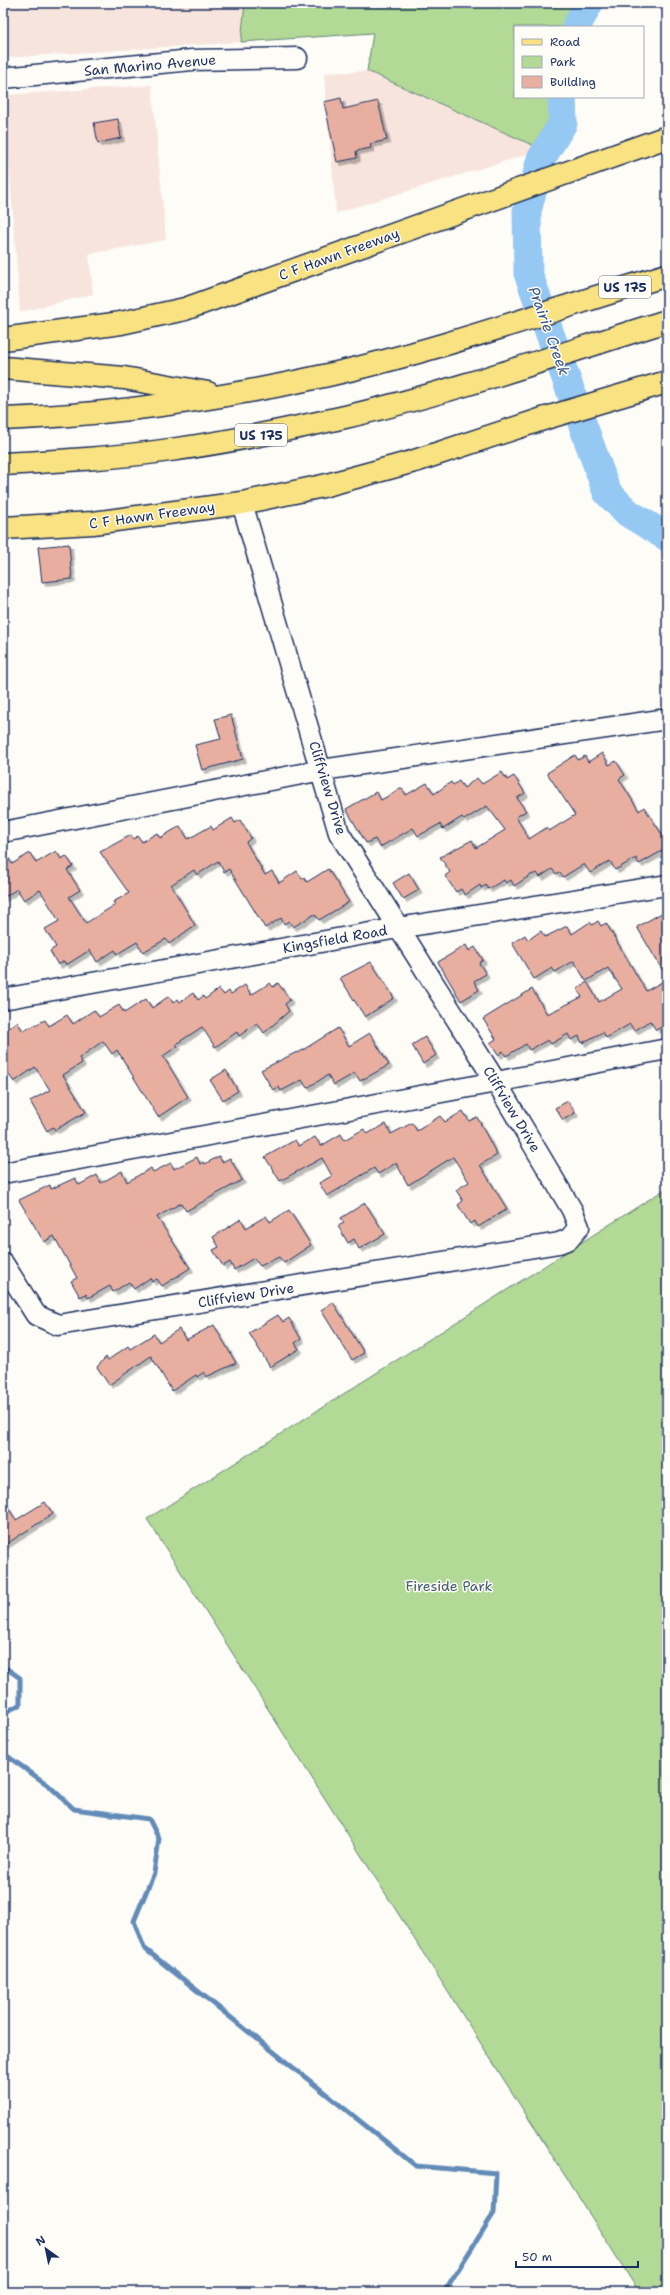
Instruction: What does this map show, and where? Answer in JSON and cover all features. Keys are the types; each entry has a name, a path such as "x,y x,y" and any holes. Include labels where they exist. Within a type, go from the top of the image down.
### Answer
{"main road":[{"name":"C F Hawn Freeway","path":"3,339 121,323 185,309 582,166 667,137"},
{"name":"US 175","path":"3,419 68,417 160,406 225,396 330,374 499,327 667,275"},
{"name":"US 175","path":"3,464 85,459 169,450 256,436 347,416 512,369 667,321"},
{"path":"3,368 124,378 225,396"},
{"name":"C F Hawn Freeway","path":"3,528 93,523 242,502 323,486 415,461 546,418 667,382"}],"street":[{"name":"San Marino Avenue","path":"3,78 192,60 297,58"},
{"name":"Cliffview Drive","path":"3,1263 36,1315 58,1325 559,1243 569,1239 579,1227 576,1219 496,1082 398,928 340,833 242,502"},
{"path":"3,832 322,770 667,719"},
{"name":"Kingsfield Road","path":"3,999 398,928 667,885"},
{"path":"3,1173 667,1049"}],"shaded area":[{"path":"3,3 245,3 241,42 4,58"},
{"path":"367,71 539,148 538,151 336,213 324,73"},
{"path":"152,85 166,240 89,254 93,294 20,312 4,95"}],"green space":[{"path":"245,3 591,3 583,26 514,26 514,98 557,98 539,148 367,71 373,33 241,42"},
{"name":"Fireside Park","path":"667,1188 667,2292 639,2292 147,1519"}],"building":[{"path":"341,98 343,109 378,101 387,140 370,144 371,148 356,151 357,158 337,162 324,102"},
{"path":"118,119 121,138 98,143 94,123"},
{"path":"69,544 72,579 42,582 38,547"},
{"path":"231,715 243,759 202,770 195,745 221,739 215,719"},
{"path":"602,753 609,765 616,761 625,775 619,779 639,811 644,807 667,842 667,848 639,864 636,858 615,870 610,861 590,873 584,864 563,877 559,872 556,874 552,869 540,877 537,873 531,875 514,886 511,880 506,883 504,880 488,889 486,885 481,888 480,885 465,895 461,889 456,892 445,876 450,872 440,857 472,840 476,848 505,830 487,806 464,820 462,817 443,829 440,824 418,836 413,828 380,847 375,839 366,843 346,809 376,792 381,800 402,788 406,795 427,783 434,794 451,782 453,785 459,781 464,788 477,778 482,784 502,772 507,780 514,776 525,793 517,798 526,811 516,817 529,839 546,828 549,831 575,815 547,773 575,755 578,760 585,756 588,762"},
{"path":"232,818 235,823 240,820 251,838 246,842 265,875 272,871 279,883 297,871 302,879 304,878 307,882 328,869 349,902 319,920 315,914 293,927 289,921 284,924 281,918 265,928 229,869 224,872 218,861 197,875 194,870 171,885 195,925 169,944 166,939 143,952 137,942 117,954 115,950 97,962 90,950 66,965 64,961 58,965 50,951 56,947 45,929 59,921 40,890 24,900 17,889 3,898 3,850 12,864 30,853 36,863 56,851 61,859 66,856 73,866 67,870 80,890 69,897 86,923 115,905 113,902 129,893 100,852 131,835 133,839 138,836 142,842 157,833 160,838 180,826 188,839 211,826 213,830"},
{"path":"409,873 419,890 403,899 393,883"},
{"path":"667,910 667,978 637,927"},
{"path":"598,921 601,926 606,923 646,991 667,979 667,1024 656,1030 650,1021 634,1031 630,1024 606,1038 603,1032 582,1043 579,1036 571,1040 568,1034 551,1044 548,1040 529,1050 526,1044 506,1056 503,1051 498,1055 490,1043 496,1039 483,1019 532,989 547,1014 582,997 577,989 587,982 599,1002 622,989 608,968 586,981 574,961 555,972 552,968 534,979 512,943 525,935 528,940 541,931 545,937 567,926 572,934 590,922 592,925"},
{"path":"466,945 469,951 475,947 483,960 479,963 486,974 474,981 479,990 461,1001 438,962"},
{"path":"371,962 394,998 365,1017 340,978"},
{"path":"270,983 273,987 278,983 290,1000 285,1004 289,1011 264,1033 257,1023 239,1036 237,1032 215,1047 202,1027 176,1044 178,1046 163,1056 188,1097 158,1117 117,1050 112,1054 103,1041 79,1058 82,1063 63,1075 86,1112 55,1130 53,1127 47,1131 30,1101 50,1090 35,1067 14,1082 3,1066 3,1032 17,1022 23,1031 45,1020 49,1026 67,1015 73,1024 94,1010 99,1017 119,1005 124,1013 146,999 152,1008 169,996 173,1003 178,999 180,1002 193,993 198,1000 203,996 205,999 219,989 224,995 229,991 231,994 245,985 251,995"},
{"path":"338,1028 349,1046 370,1033 389,1065 360,1081 355,1073 334,1085 328,1075 307,1088 302,1080 281,1091 279,1087 273,1090 261,1070 297,1052 298,1053"},
{"path":"425,1037 436,1055 423,1064 412,1045"},
{"path":"226,1070 238,1091 223,1100 210,1080"},
{"path":"568,1101 575,1113 563,1120 555,1108"},
{"path":"463,1111 469,1121 477,1117 497,1155 480,1165 507,1209 478,1227 475,1221 470,1224 458,1205 463,1201 456,1190 469,1182 453,1157 408,1185 396,1163 378,1174 374,1168 327,1196 319,1183 332,1176 322,1158 280,1181 265,1157 295,1140 299,1146 315,1137 321,1146 341,1134 344,1140 364,1129 367,1134 386,1124 391,1134 412,1123 417,1131 440,1116 445,1122"},
{"path":"219,1156 222,1162 230,1158 242,1180 186,1211 181,1203 157,1217 190,1268 162,1286 157,1279 152,1282 150,1278 134,1289 129,1282 113,1292 110,1286 88,1298 86,1294 80,1297 71,1281 77,1278 54,1236 44,1242 19,1200 50,1185 51,1189 75,1178 79,1185 97,1175 101,1183 122,1171 127,1182 151,1168 153,1172 171,1163 174,1169 197,1157 200,1164 204,1162 205,1164"},
{"path":"365,1203 385,1234 359,1249 354,1239 348,1243 338,1226 344,1223 341,1218"},
{"path":"289,1210 311,1245 284,1263 279,1257 260,1266 254,1258 234,1270 230,1262 223,1266 213,1250 219,1247 213,1237 241,1219 246,1228 266,1216 270,1222"},
{"path":"333,1302 364,1353 352,1360 321,1310"},
{"path":"278,1315 283,1322 289,1318 301,1339 295,1343 299,1349 270,1367 249,1333"},
{"path":"214,1325 236,1363 206,1377 204,1372 197,1377 196,1375 172,1391 151,1356 109,1385 97,1367 106,1357 108,1360 128,1346 130,1349 154,1334 159,1342 179,1329 186,1340"},
{"path":"3,1500 16,1520 45,1502 53,1514 3,1546"}],"waterway":[{"name":"Prairie Creek","path":"577,26 589,3"},
{"name":"Prairie Creek","path":"562,98 563,123 541,159 527,211 528,273 607,492 628,513 667,537"},
{"path":"3,1666 20,1678 20,1705 3,1713"},
{"path":"3,1753 48,1785 74,1809 149,1819 159,1839 154,1873 134,1921 144,1948 416,2166 496,2173 494,2213 444,2292"}]}
